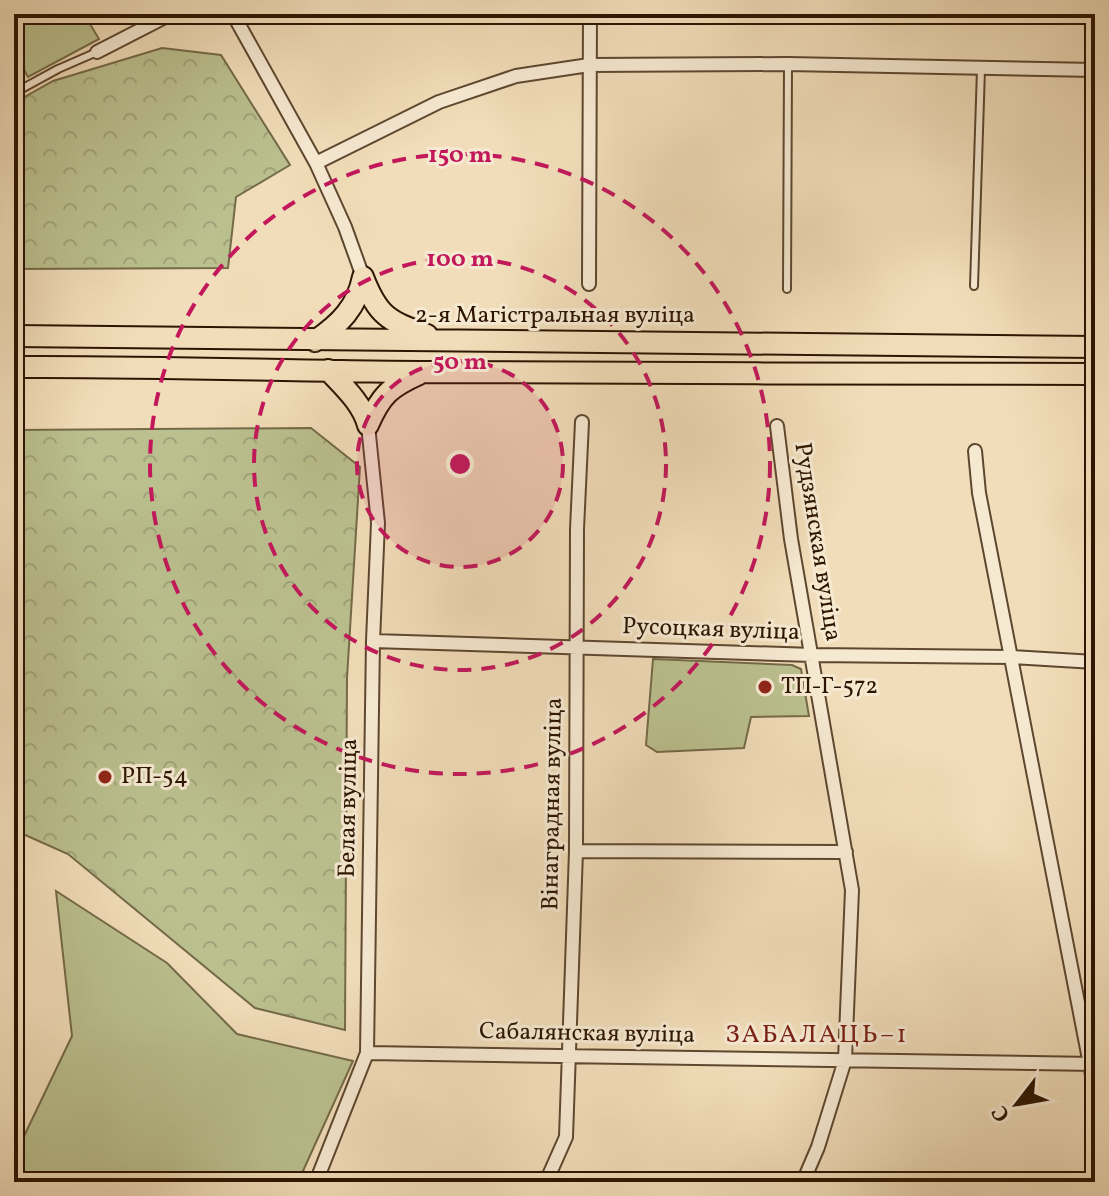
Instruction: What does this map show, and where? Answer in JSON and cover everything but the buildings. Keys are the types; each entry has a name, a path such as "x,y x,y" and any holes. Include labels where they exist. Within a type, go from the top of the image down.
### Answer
{"main road":[{"path":"363,277 374,305 384,315 403,327 444,340"},
{"path":"315,341 335,327 348,311 359,296 363,277"},
{"name":"2-я Магістральная вуліца","path":"14,336 1095,347"},
{"path":"14,367 1095,374"},
{"path":"328,370 348,391 365,415 368,425"},
{"path":"368,425 378,402 387,392 423,372"}],"street":[{"path":"97,52 171,14"},
{"path":"233,14 316,163 345,227 363,277"},
{"path":"589,284 590,14"},
{"path":"316,163 439,102 516,76 589,65 788,64 1095,70"},
{"name":"Вінаградная вуліца","path":"546,1182 566,1137 576,851 577,529 582,422"},
{"name":"Белая вуліца","path":"316,1182 367,1053 373,641 378,523 368,425"},
{"name":"Рудзянская вуліца","path":"777,426 791,539 852,890 845,1060 818,1147 803,1182"},
{"path":"975,451 979,493 1095,1090"},
{"name":"Русоцкая вуліца","path":"373,641 813,655 1012,657 1095,662"},
{"path":"576,851 846,852"},
{"name":"Сабалянская вуліца","path":"367,1053 1092,1064"}],"lane":[{"path":"14,93 97,52"},
{"path":"787,289 788,64"},
{"path":"974,286 981,69"}],"green space":[{"path":"14,14 84,14 99,39 28,77 14,52"},
{"path":"162,48 221,55 290,165 236,197 228,268 14,269 14,103 53,81"},
{"path":"311,428 360,467 347,678 345,1030 255,1008 68,854 14,830 14,430"},
{"path":"653,659 792,665 801,669 809,716 751,717 744,748 657,752 646,745"},
{"path":"56,891 167,963 237,1034 353,1061 298,1182 223,1182 212,1179 210,1182 14,1182 14,1157 72,1036"}],"place":[{"name":"ТП-Г-572","path":"765,687"},
{"name":"РП-54","path":"105,777"}],"district":[{"name":"ЗАБАЛАЦЬ–1","path":"817,1035"}]}
